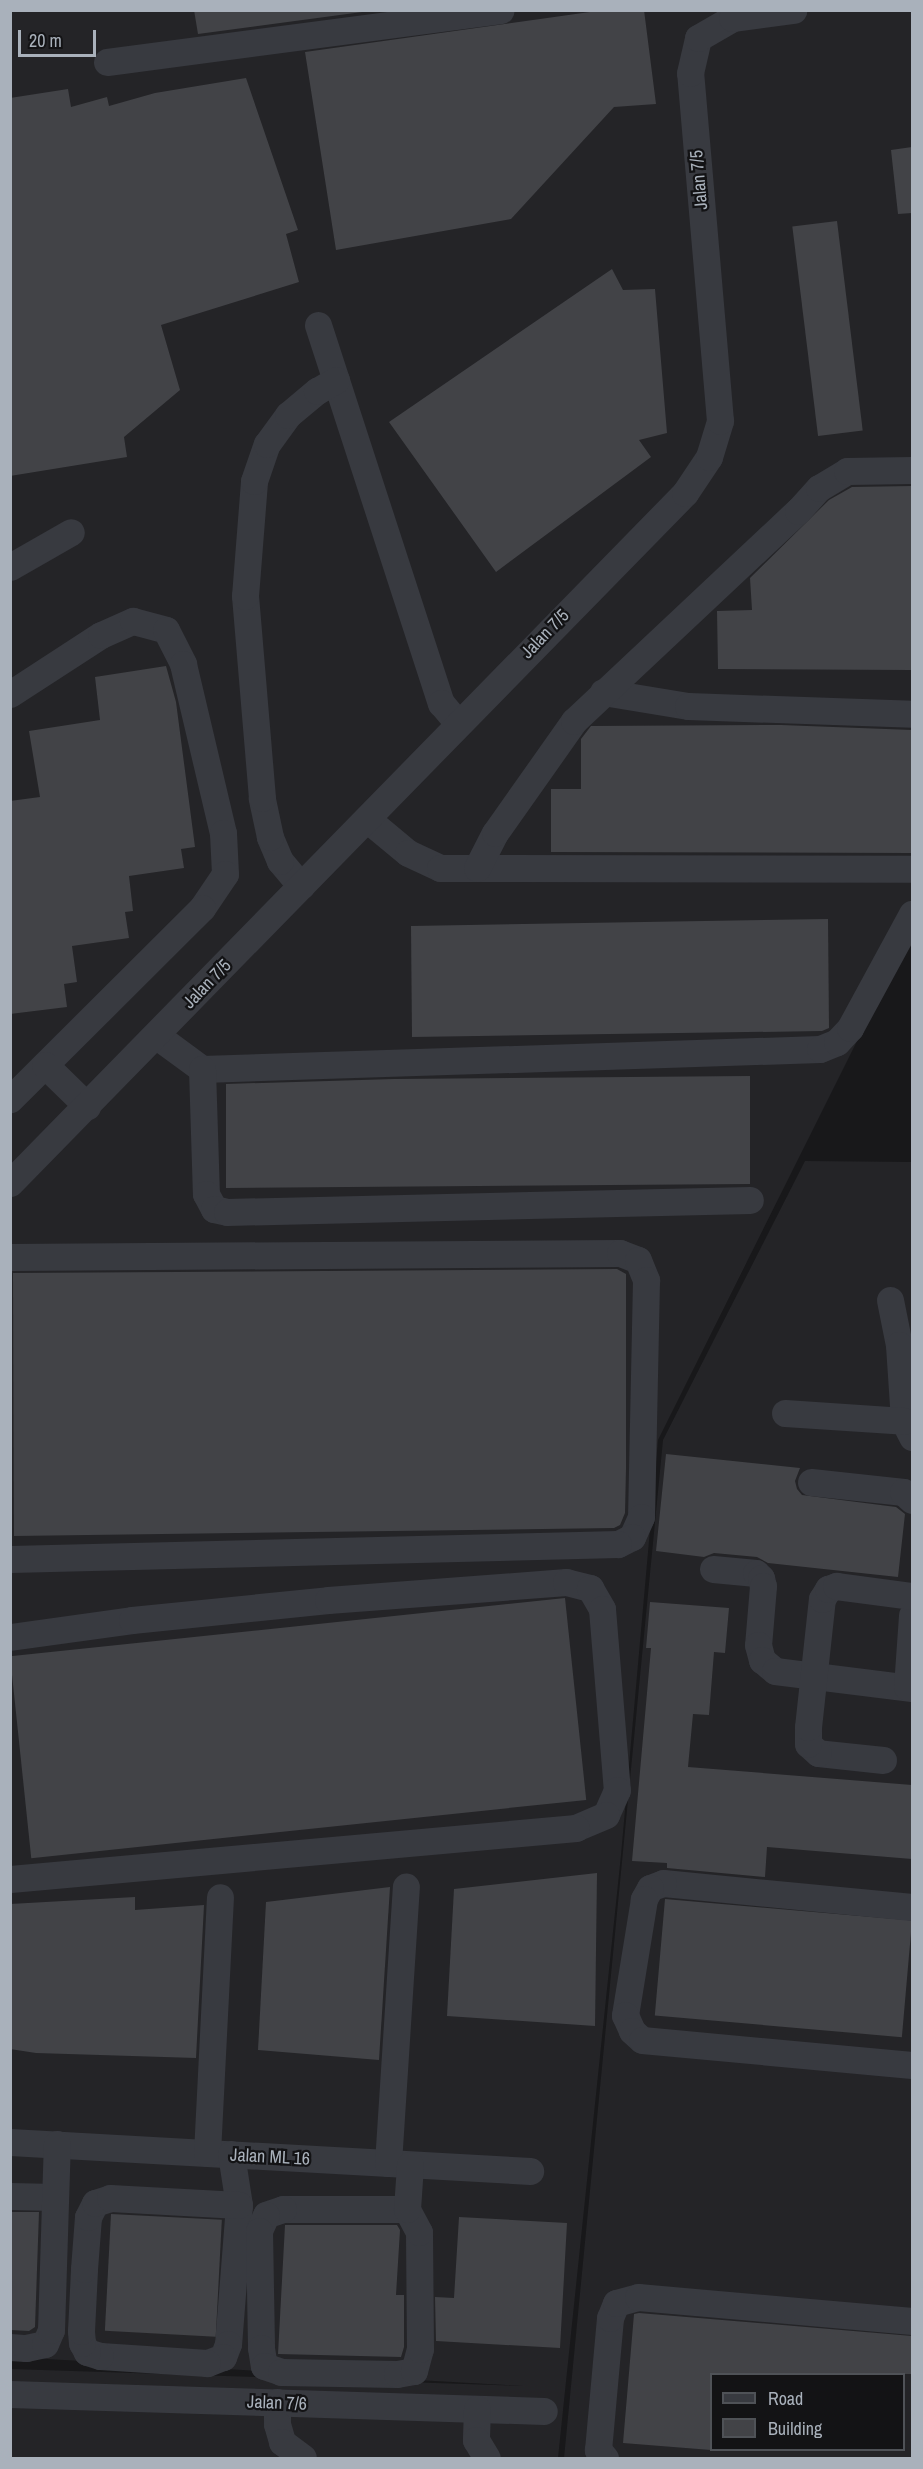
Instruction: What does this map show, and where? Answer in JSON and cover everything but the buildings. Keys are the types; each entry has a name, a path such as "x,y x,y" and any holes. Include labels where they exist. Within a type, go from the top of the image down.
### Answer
{"street":[{"path":"107,62 501,10"},
{"name":"Jalan 7/5","path":"10,1183 157,1036 684,493 709,457 720,421 690,73 698,38 732,18 793,10"},
{"path":"318,326 441,703 459,723"},
{"path":"301,886 280,861 270,837 262,798 245,596 254,481 267,444 288,415 317,391 336,380"},
{"path":"477,868 495,833 574,721 798,511 819,488 847,471 912,470"},
{"path":"10,567 71,532"},
{"path":"10,693 101,635 133,621 166,630 183,664 223,833 225,874 202,908 10,1099"},
{"path":"603,692 688,706 912,714"},
{"path":"367,819 408,853 440,868 912,869"},
{"path":"157,1036 202,1069 820,1049 837,1042 850,1028 912,914"},
{"path":"45,1065 87,1106"},
{"path":"202,1069 206,1194 214,1209 227,1212 750,1200"},
{"path":"10,1257 620,1253 638,1260 646,1280 641,1517 632,1537 618,1544 10,1559"},
{"path":"785,1413 908,1429 899,1345 890,1300"},
{"path":"811,1482 903,1492 912,1500"},
{"path":"713,1569 756,1573 761,1578 763,1586 758,1645 762,1660 775,1671 910,1688 912,1615"},
{"path":"10,1637 132,1620 328,1600 566,1582 590,1588 602,1609 617,1790 606,1815 576,1828 10,1880"},
{"path":"882,1760 818,1753 808,1744 822,1599 828,1589 836,1586 912,1596"},
{"path":"912,1907 663,1883 650,1888 644,1899 625,2015 632,2031 642,2040 912,2065"},
{"path":"406,1887 399,2164 407,2209 419,2232 420,2349 414,2371 397,2374 281,2372 264,2366 261,2348 259,2231 266,2215 283,2209 407,2209"},
{"path":"220,1897 219,2154 239,2205 228,2344 223,2357 207,2363 100,2355 87,2352 82,2337 84,2269 88,2217 95,2203 110,2198 239,2205"},
{"name":"Jalan ML 16","path":"10,2142 530,2171"},
{"path":"10,2347 27,2348 45,2344 51,2330 57,2144"},
{"path":"10,2196 54,2197"},
{"path":"605,2458 598,2450 610,2318 616,2303 638,2297 912,2321"},
{"name":"Jalan 7/6","path":"10,2394 544,2411"},
{"path":"277,2403 277,2424 282,2442 303,2458"},
{"path":"477,2409 476,2440 487,2458"}],"shaded area":[{"path":"11,11 912,11 912,931 658,1440 621,1855 558,2458 11,2458 11,2369 524,2386 11,2357"},
{"path":"805,1161 912,1162 912,2458 564,2458 663,1440"}]}
